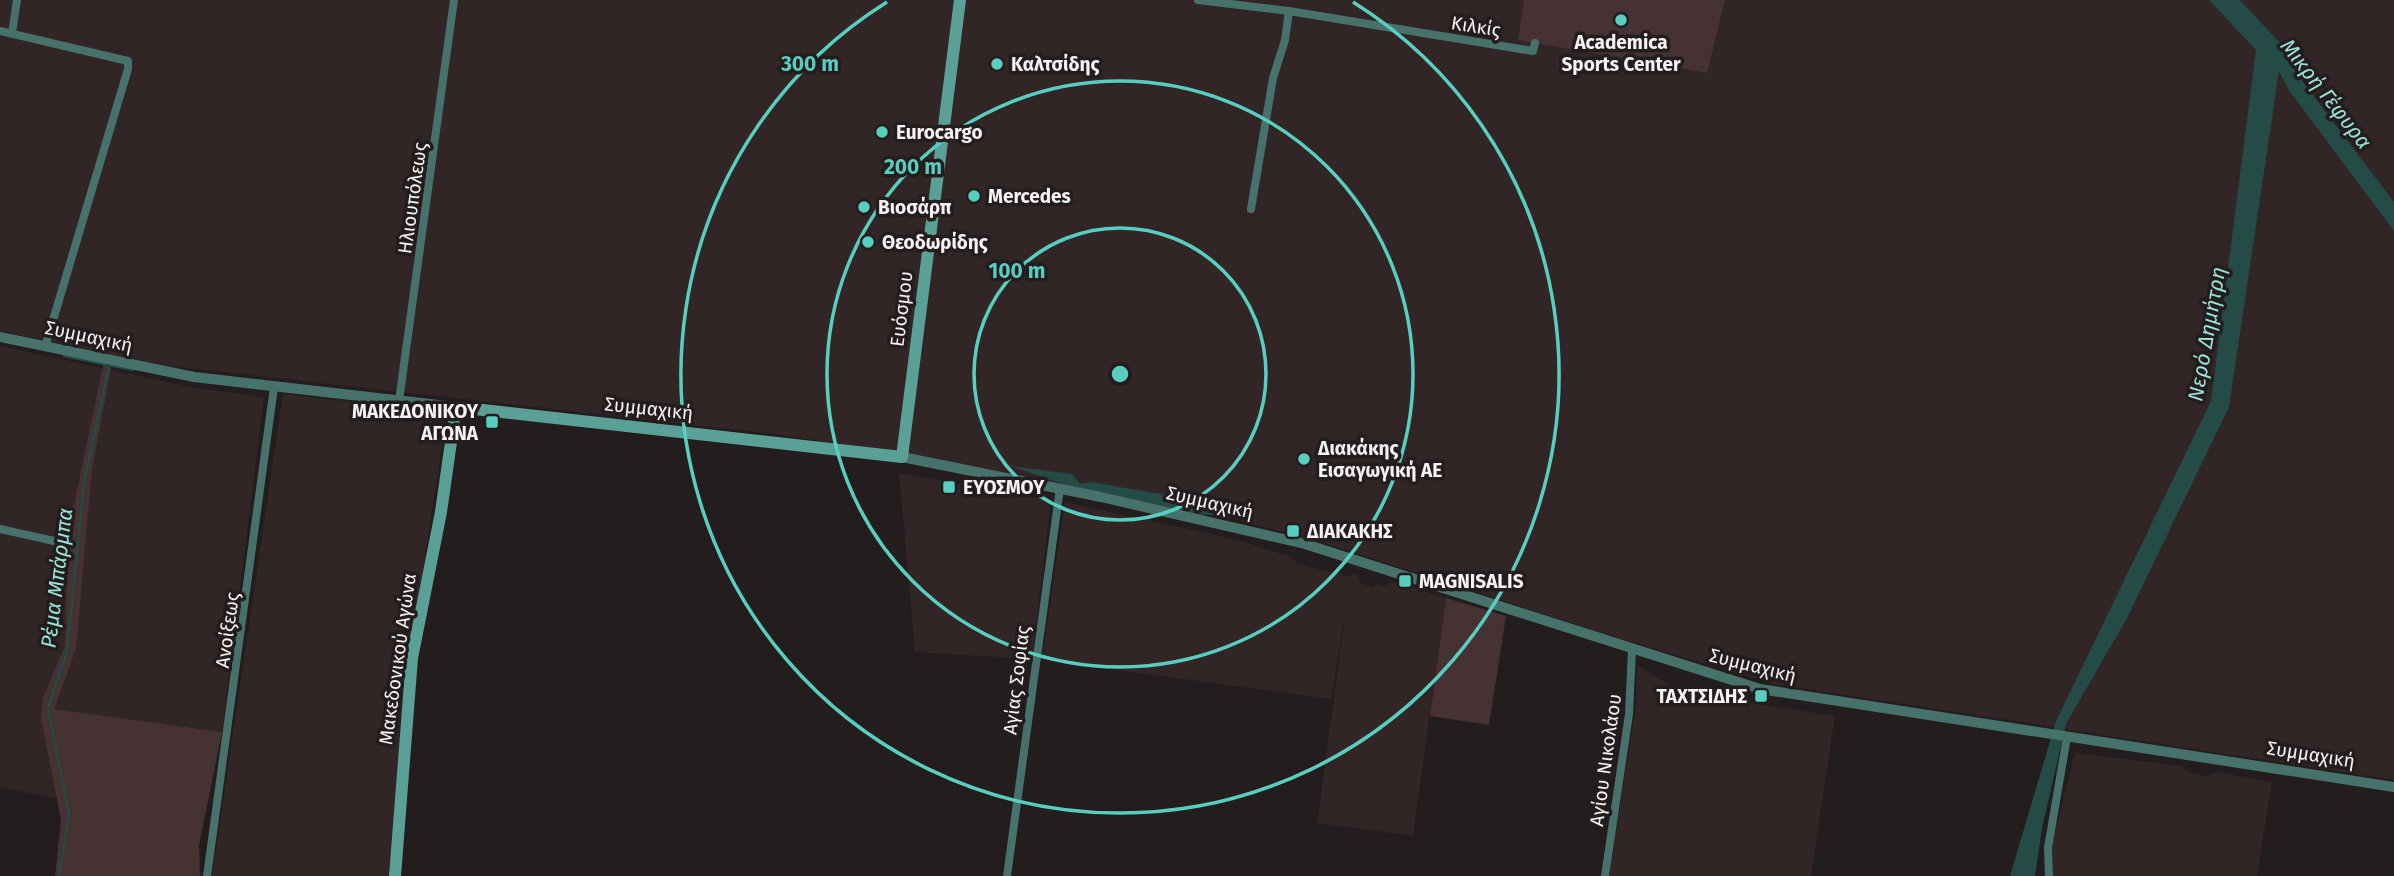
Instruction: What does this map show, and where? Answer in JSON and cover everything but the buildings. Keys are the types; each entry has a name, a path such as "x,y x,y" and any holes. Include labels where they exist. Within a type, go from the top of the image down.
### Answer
{"main road":[{"name":"Ευόσμου","path":"902,457 960,0"},
{"name":"Συμμαχική","path":"456,407 902,457"},
{"name":"Μακεδονικού Αγώνα","path":"395,876 412,658 442,512 456,407"}],"street":[{"path":"12,33 17,0"},
{"name":"Ηλιουπόλεως","path":"399,401 454,0"},
{"name":"Κιλκίς","path":"1198,0 1289,11 1533,51 1535,44"},
{"path":"1251,209 1273,78 1285,40 1289,11"},
{"path":"0,32 128,61 128,69 45,347"},
{"name":"Συμμαχική","path":"0,337 194,377 456,407"},
{"name":"Ανοίξεως","path":"207,876 274,387"},
{"name":"Συμμαχική","path":"902,457 1060,488 1305,544 1760,689 2394,787"},
{"name":"Αγίας Σοφίας","path":"1007,876 1060,488"},
{"path":"0,529 54,541"},
{"name":"Αγίου Νικολάου","path":"1605,876 1629,714 1632,649"},
{"path":"2049,876 2048,848 2067,737"}],"shaded area":[{"path":"0,0 2394,0 2394,780 1774,684 1625,640 1330,545 1220,515 911,455 776,434 168,366 0,331"},
{"name":"Academica Sports Center","path":"1524,0 1725,0 1707,73 1518,40"},
{"path":"0,346 191,387 264,397 222,732 54,709 57,798 0,788"},
{"path":"104,361 112,363 92,469 76,649 54,709 222,732 199,845 200,876 55,876 61,820 41,718 43,697 65,646 68,534"},
{"path":"283,394 447,413 400,722 391,876 212,876"},
{"path":"899,473 1051,500 1032,659 915,652"},
{"path":"1065,502 1234,539 1292,557 1297,564 1351,577 1352,574 1358,575 1361,584 1373,587 1376,584 1384,586 1392,582 1446,598 1413,836 1317,823 1345,616 1331,699 1042,660"},
{"path":"1446,598 1506,616 1489,725 1430,716"},
{"path":"1637,665 1667,683 1695,694 1835,716 1811,876 1609,876 1636,705"},
{"path":"2075,753 2182,766 2189,773 2207,776 2216,772 2272,782 2257,876 2053,876 2053,840"}],"water":[{"path":"2209,0 2240,0 2280,43 2300,78 2394,202 2394,231 2288,89 2279,71 2229,407 2127,618 2066,724 2042,828 2035,876 2010,876 2056,721 2211,401 2256,50"},
{"path":"1011,466 1072,474 1080,484 1091,482 1172,496 1247,518 1157,511 1080,490"}],"waterway":[{"path":"64,356 133,370"},
{"name":"Ρέμα Μπάρμπα","path":"59,876 69,814 48,708 67,651 84,482 109,366"}],"place":[{"name":"Academica Sports Center","path":"1621,20"},
{"name":"Καλτσίδης","path":"997,64"},
{"name":"Eurocargo","path":"882,132"},
{"name":"Mercedes","path":"974,196"},
{"name":"Βιοσάρπ","path":"864,207"},
{"name":"Θεοδωρίδης","path":"868,242"},
{"name":"ΜΑΚΕΔΟΝΙΚΟΥ ΑΓΩΝΑ","path":"492,422"},
{"name":"Διακάκης Εισαγωγική ΑΕ","path":"1304,459"},
{"name":"ΕΥΟΣΜΟΥ","path":"949,487"},
{"name":"ΔΙΑΚΑΚΗΣ","path":"1293,531"},
{"name":"MAGNISALIS","path":"1405,581"},
{"name":"ΤΑΧΤΣΙΔΗΣ","path":"1761,696"}],"water label":[{"name":"Μικρή Γέφυρα","path":"2326,94"},
{"name":"Νερό Δημήτρη","path":"2207,334"}]}
